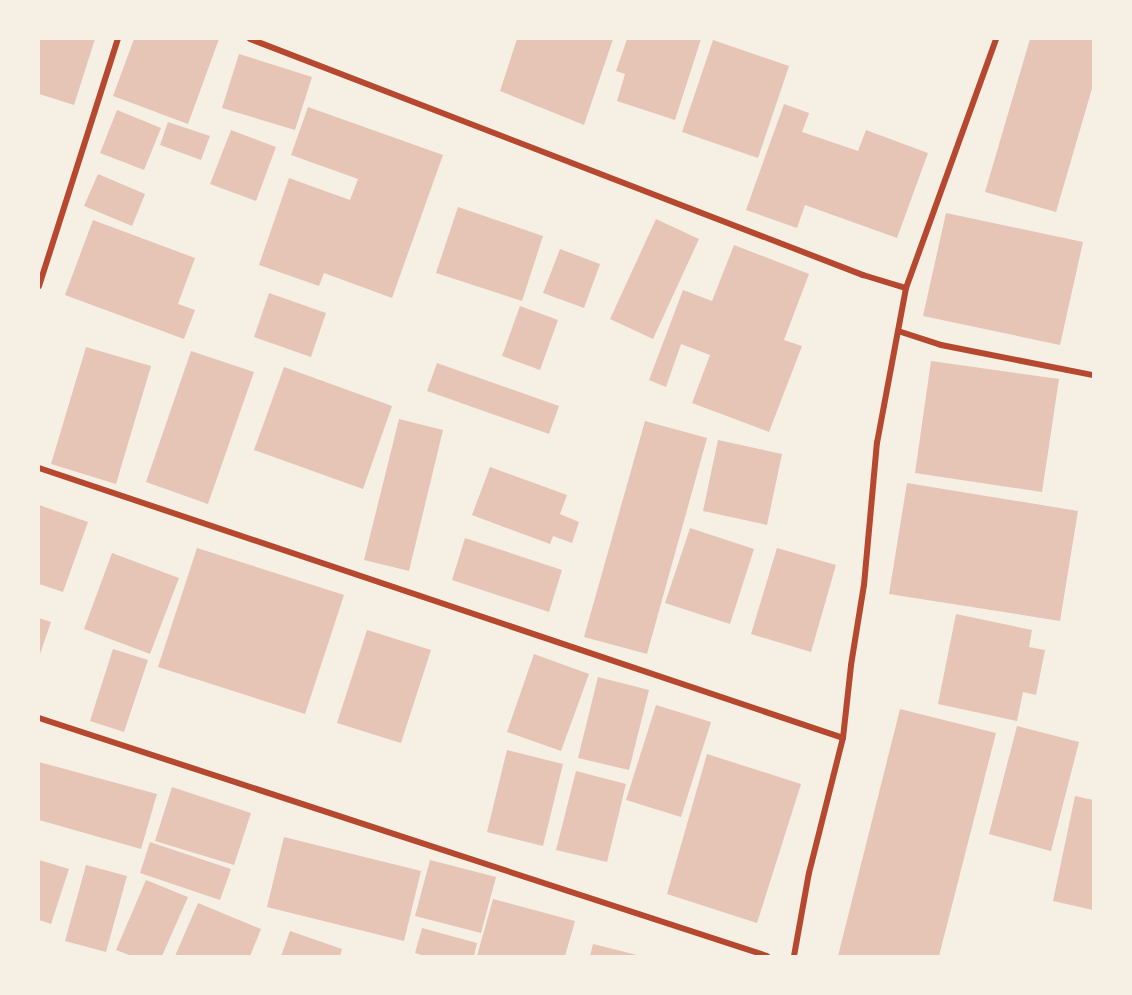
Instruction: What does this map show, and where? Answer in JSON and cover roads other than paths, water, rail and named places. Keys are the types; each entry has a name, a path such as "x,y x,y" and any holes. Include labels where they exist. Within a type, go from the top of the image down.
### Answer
{"street":[{"path":"39,286 118,39"},
{"path":"250,39 863,275 906,288"},
{"path":"794,956 809,873 843,738 851,665 864,585 877,443 906,288 996,39"},
{"path":"898,331 941,345 1093,375"},
{"path":"39,468 843,738"},
{"path":"39,718 767,956"}]}
